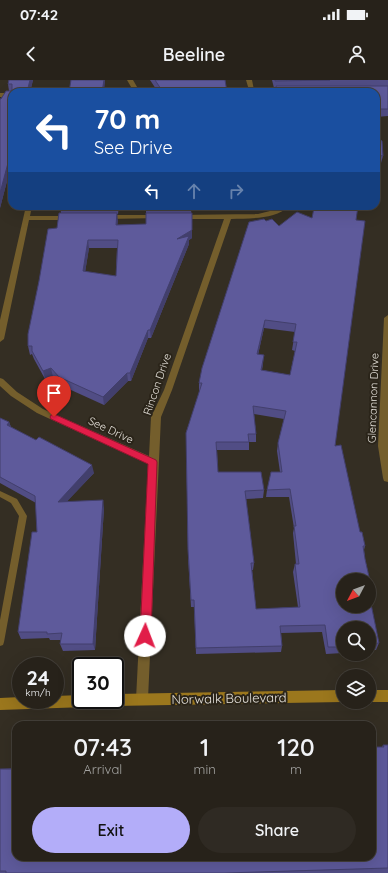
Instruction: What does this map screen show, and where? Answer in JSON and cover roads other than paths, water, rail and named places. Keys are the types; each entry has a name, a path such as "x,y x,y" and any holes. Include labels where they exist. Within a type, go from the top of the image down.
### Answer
{"main road":[{"name":"Norwalk Boulevard","path":"124,700 336,696"},
{"path":"376,696 388,696"},
{"name":"Norwalk Boulevard","path":"0,704 72,701"}],"street":[{"path":"0,339 27,210"},
{"path":"174,217 260,216 280,210"},
{"name":"Rincon Drive","path":"142,699 156,417 168,390 228,216"},
{"path":"96,217 166,217"},
{"path":"26,218 80,218"},
{"name":"Glencannon Drive","path":"388,318 383,446 388,478"},
{"name":"See Drive","path":"0,381 14,394 40,411 153,462"}],"lane":[{"path":"0,494 14,501 23,516 0,642"}]}
